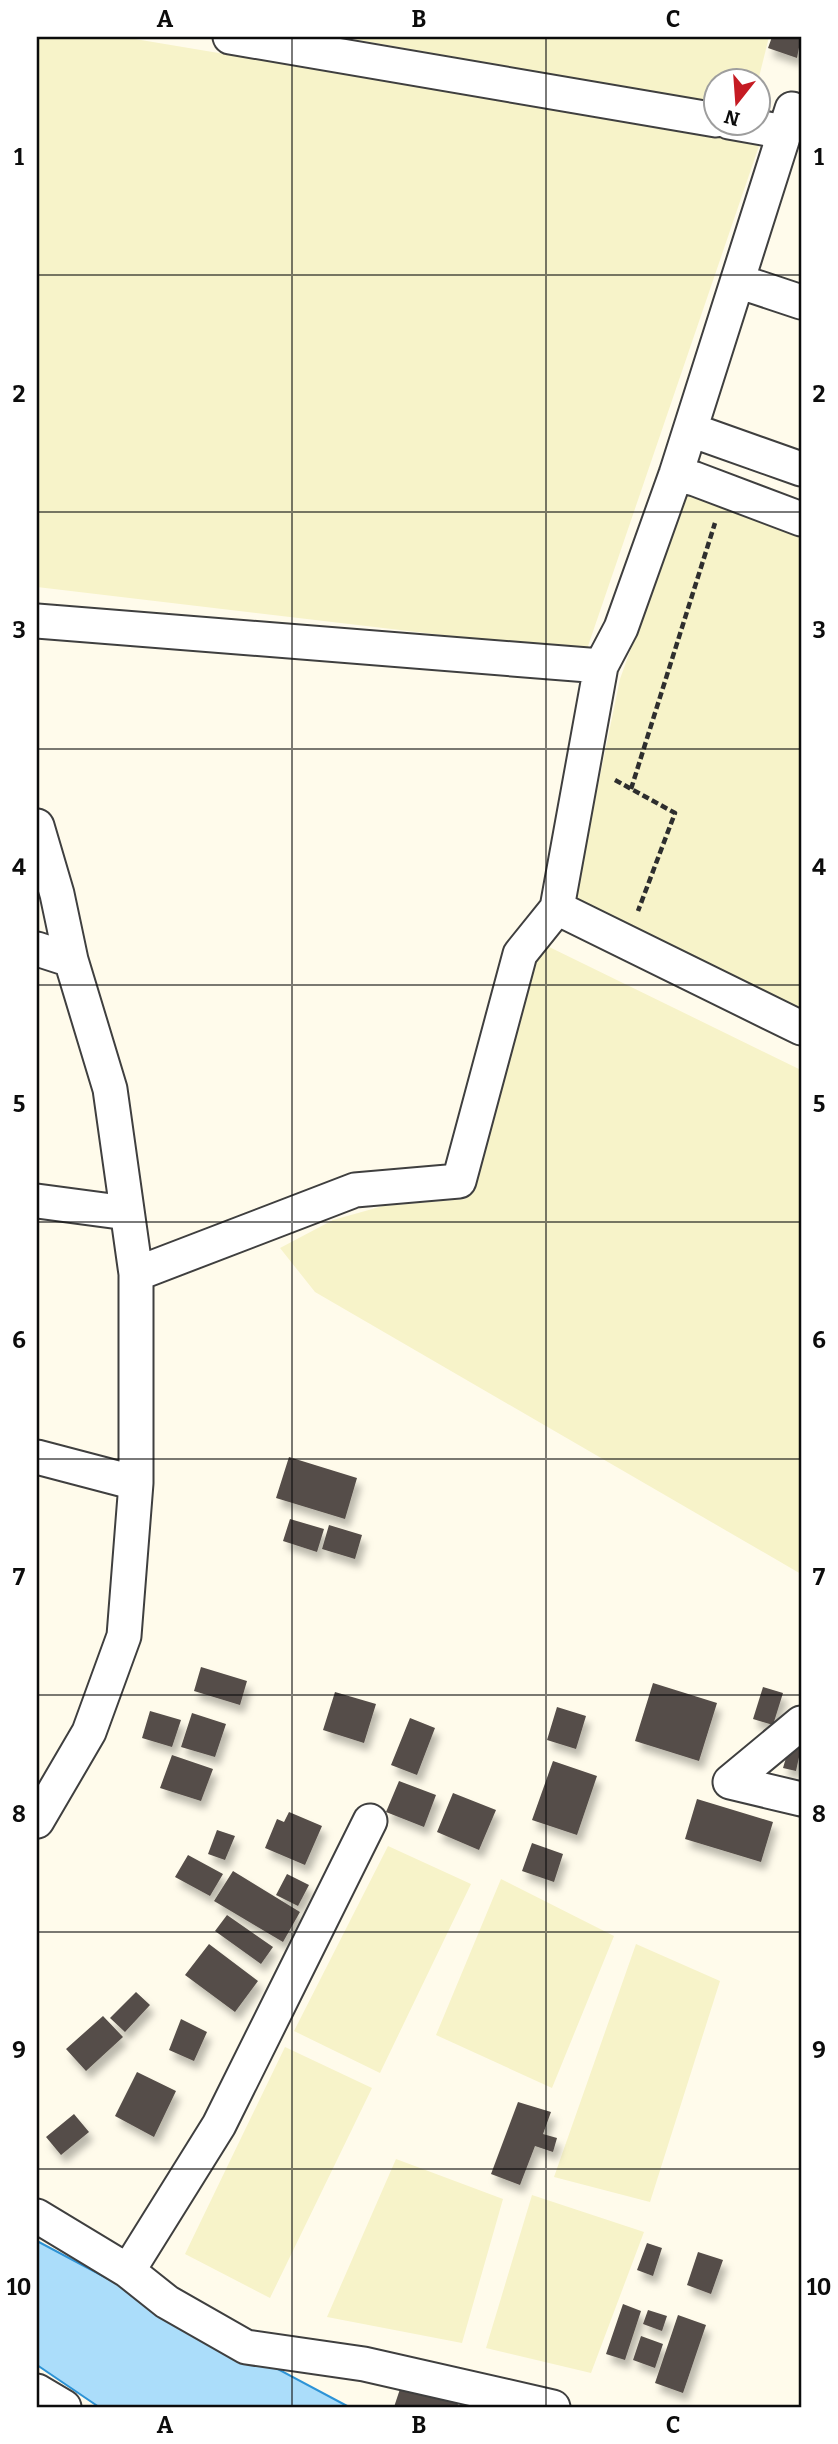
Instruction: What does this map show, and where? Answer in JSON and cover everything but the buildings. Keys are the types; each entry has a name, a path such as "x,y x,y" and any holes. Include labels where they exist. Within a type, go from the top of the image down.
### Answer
{"street":[{"path":"230,37 702,118"},
{"path":"136,1274 355,1190 459,1181 520,954 556,908 601,666 621,628 676,474 789,120 772,121"},
{"path":"738,281 801,302"},
{"path":"691,430 801,469"},
{"path":"676,474 801,519"},
{"path":"37,621 601,666"},
{"path":"37,826 57,894 71,960 110,1089 136,1274 136,1483 124,1636 89,1732 37,1821"},
{"path":"556,908 801,1028"},
{"path":"37,948 71,960"},
{"path":"37,1200 127,1213"},
{"path":"37,1457 136,1483"},
{"path":"801,1723 730,1782 801,1799"},
{"path":"128,2271 219,2125 370,1821"},
{"path":"37,2216 128,2271 167,2302 246,2347 364,2364 554,2407"},
{"path":"37,2391 64,2407"}],"path":[{"path":"631,789 726,491"},
{"path":"610,777 675,813 626,942"}],"shaded area":[{"path":"37,37 123,37 702,133 702,136 760,143 586,652 37,587"},
{"path":"342,37 769,37 762,66 702,66 702,101"},
{"path":"686,495 801,537 801,1011 574,902 620,679"},
{"path":"539,942 801,1070 801,1574 315,1292 280,1248 333,1220 383,1206 466,1199"},
{"path":"388,1846 471,1884 380,2073 294,2031"},
{"path":"501,1879 614,1936 552,2088 436,2035"},
{"path":"636,1944 720,1981 650,2202 554,2177"},
{"path":"285,2047 372,2088 270,2298 185,2254"},
{"path":"396,2159 503,2199 462,2343 327,2317"},
{"path":"532,2195 644,2232 591,2373 486,2348"}],"water":[{"path":"37,2241 349,2407 99,2407 37,2365"}]}
